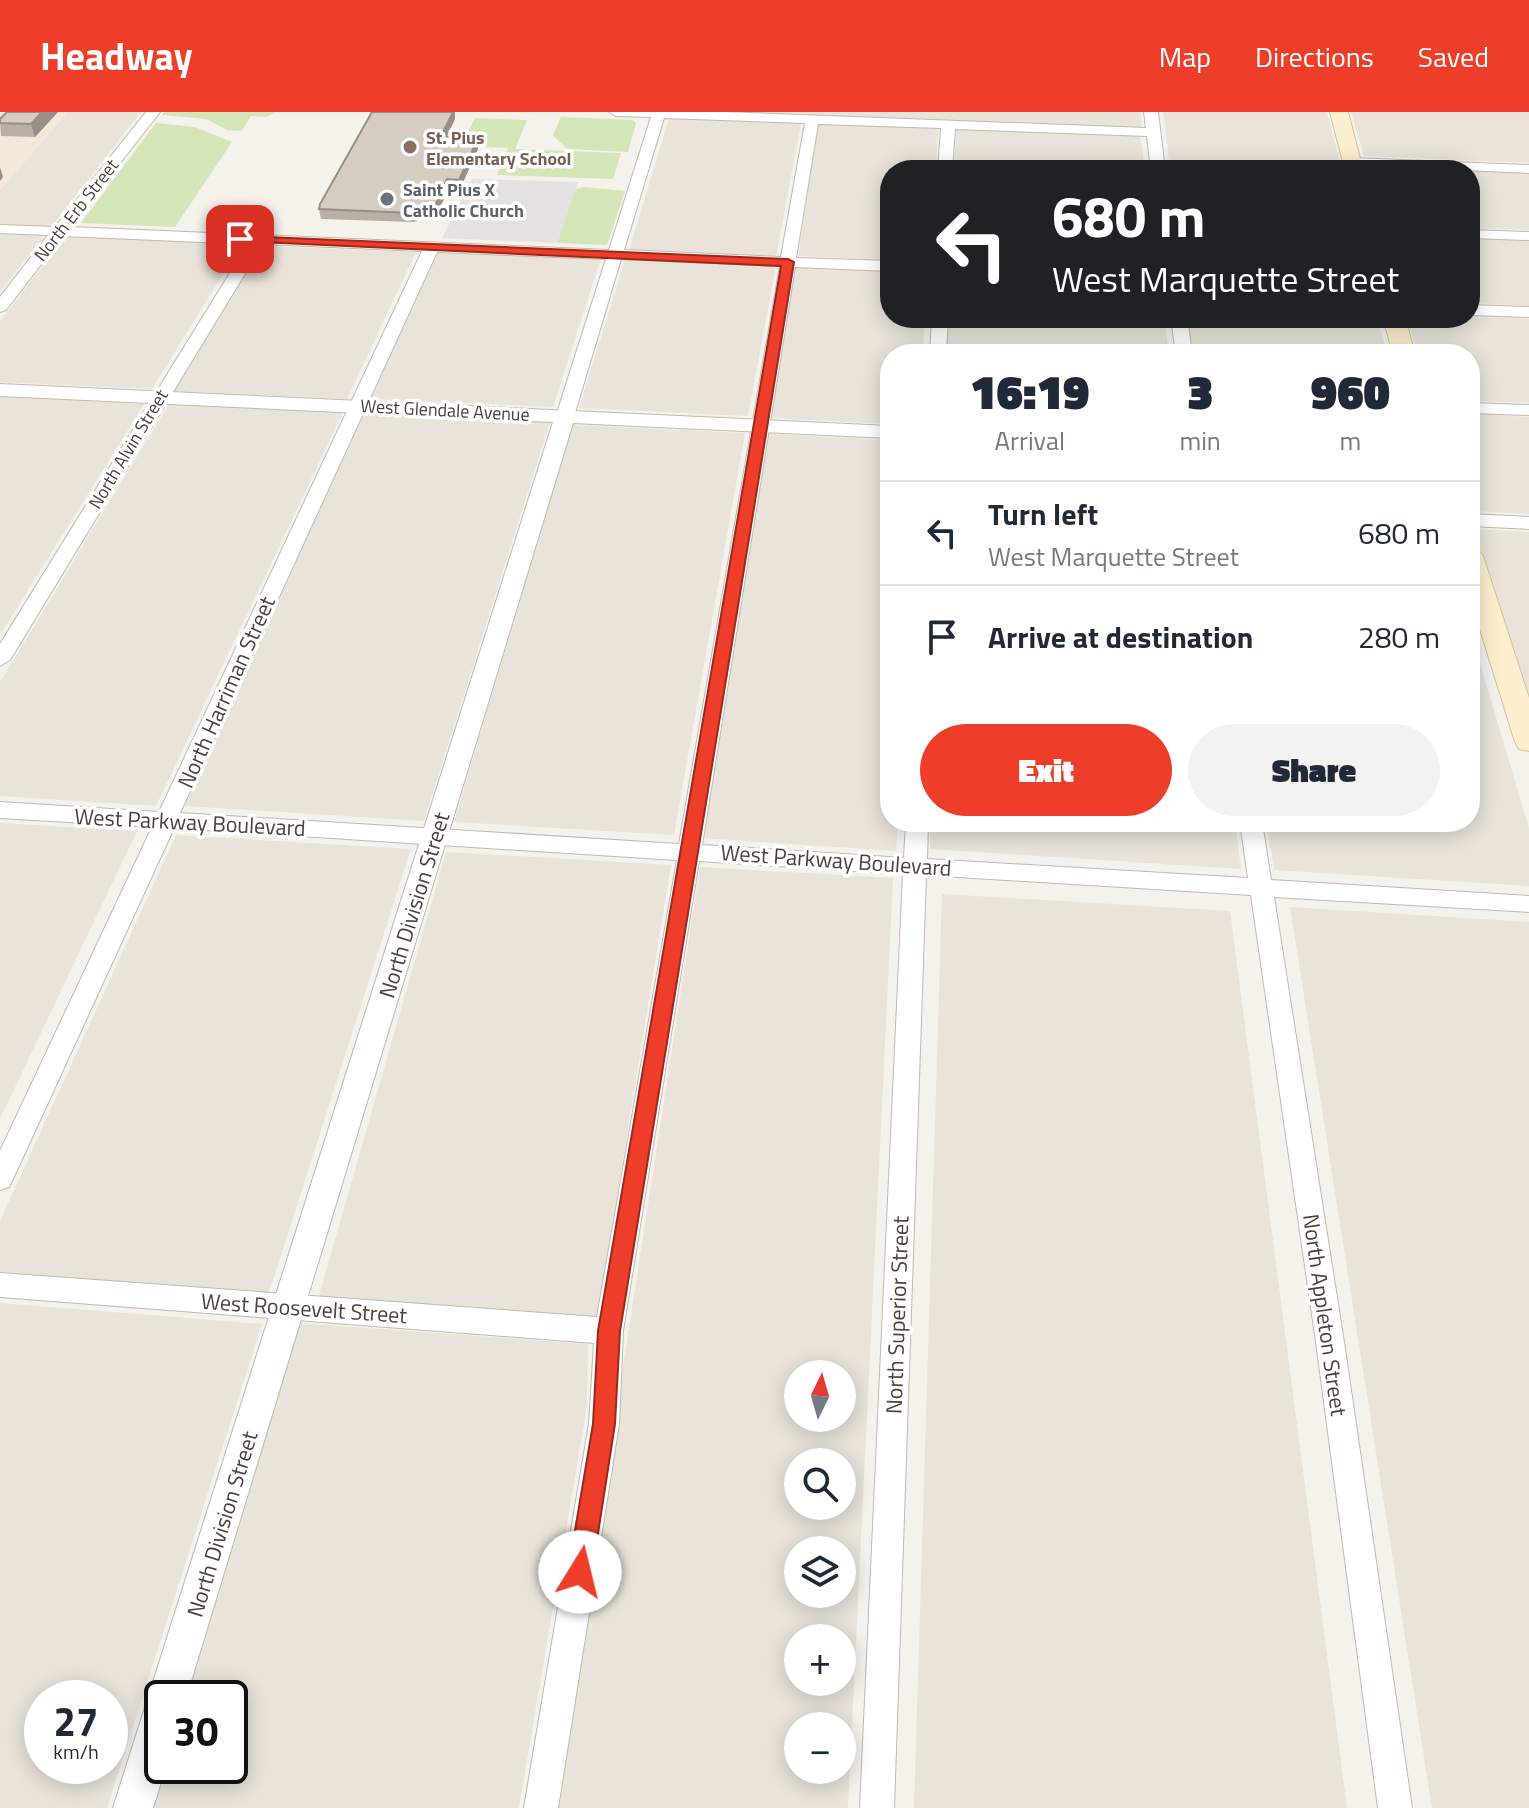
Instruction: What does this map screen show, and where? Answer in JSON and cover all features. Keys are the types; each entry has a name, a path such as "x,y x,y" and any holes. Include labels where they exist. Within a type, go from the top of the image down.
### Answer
{"main road":[{"path":"1339,112 1351,160"},
{"path":"1480,588 1529,742"}],"street":[{"name":"North Erb Street","path":"0,307 153,112"},
{"path":"616,112 1153,132"},
{"path":"1151,112 1157,160"},
{"name":"North Division Street","path":"173,1680 659,113"},
{"path":"541,1808 604,1424 609,1331 812,119"},
{"path":"946,160 948,124"},
{"path":"1480,168 1529,169"},
{"path":"0,229 880,266"},
{"path":"1480,234 1529,236"},
{"name":"North Alvin Street","path":"0,660 258,240"},
{"name":"North Harriman Street","path":"0,1179 168,820 355,406 431,248"},
{"path":"1480,310 1529,312"},
{"name":"West Glendale Avenue","path":"0,390 880,432"},
{"path":"1480,408 1529,410"},
{"path":"1480,521 1529,523"},
{"name":"West Parkway Boulevard","path":"0,810 1529,904"},
{"name":"North Superior Street","path":"877,1808 917,832"},
{"name":"North Appleton Street","path":"1253,832 1330,1342 1395,1808"},
{"name":"West Roosevelt Street","path":"0,1285 609,1331"},
{"path":"133,1808 144,1772"}],"shaded area":[{"path":"0,112 68,112 0,190"},
{"path":"68,112 141,112 51,227 0,225 0,190"},
{"path":"731,112 1140,112 1142,128"},
{"path":"1163,112 1327,112 1339,160 1169,160"},
{"path":"1351,112 1529,112 1529,163 1364,156"},
{"path":"669,118 801,123 776,257 629,250"},
{"path":"818,124 938,128 936,160 880,160 880,260 798,256"},
{"path":"956,129 1140,136 1144,160 954,160"},
{"path":"1480,171 1529,173 1529,230 1480,228"},
{"path":"472,179 578,182 557,243 442,238"},
{"path":"0,234 45,235 0,292"},
{"path":"66,236 242,243 152,389 0,382 0,321"},
{"path":"1480,239 1529,241 1529,306 1480,304"},
{"path":"261,246 416,252 347,399 174,391"},
{"path":"438,251 601,258 553,407 371,399"},
{"path":"625,260 776,266 748,416 579,408"},
{"path":"795,267 880,271 880,328 924,328 924,344 880,344 880,424 769,418"},
{"path":"1480,317 1529,319 1529,403 1480,401 1480,344 1415,344 1410,328 1480,328"},
{"path":"947,328 1165,328 1168,344 946,344"},
{"path":"1189,328 1380,328 1384,344 1191,344"},
{"path":"0,396 144,404 0,635"},
{"path":"169,404 343,412 156,806 0,796 0,682"},
{"path":"363,413 550,422 424,821 185,806"},
{"path":"1480,415 1529,417 1529,514 1480,512"},
{"path":"572,425 745,433 674,835 454,822"},
{"path":"768,434 880,440 880,832 897,832 896,851 702,838"},
{"path":"1480,529 1529,532 1529,700 1480,548"},
{"path":"1480,664 1529,828 1529,886 1274,870 1268,832 1480,832"},
{"path":"0,823 137,831 0,1119"},
{"path":"931,832 1236,832 1241,869 930,849"},
{"path":"176,835 411,849 269,1293 0,1272 0,1221"},
{"path":"446,852 671,865 597,1318 318,1299"},
{"path":"700,867 893,878 856,1643 856,1624 784,1624 784,1696 853,1696 853,1712 784,1712 784,1784 849,1784 848,1808 555,1808"},
{"path":"942,894 1230,911 1347,1808 914,1808"},
{"path":"1290,907 1529,922 1529,1808 1432,1808"},
{"path":"0,1303 262,1324 148,1680 144,1680 144,1692 128,1742 128,1680 24,1680 24,1784 115,1784 107,1808 0,1808"},
{"path":"298,1323 588,1344 587,1406 519,1808 152,1808 159,1784 248,1784 248,1680 190,1680"}],"green space":[{"path":"164,112 276,112 266,117 251,116 242,131 227,130 206,119 162,115"},
{"path":"561,117 632,120 636,123 628,152 567,149 553,135"},
{"path":"475,118 527,120 515,149 621,153 613,179 497,175 508,148 461,146"},
{"path":"156,123 195,127 232,142 175,227 81,223"},
{"path":"575,189 625,191 607,245 557,243"}],"building":[{"path":"7,112 42,112 31,124 0,123"},
{"path":"372,112 453,112 441,136 477,140 459,180 447,179 435,206 426,206 413,213 319,209"}],"place":[{"name":"St. Pius Elementary School","path":"410,147"},
{"name":"Saint Pius X Catholic Church","path":"387,199"}],"route":[{"path":"240,239 788,262 609,1331 604,1424 580,1572"}]}
